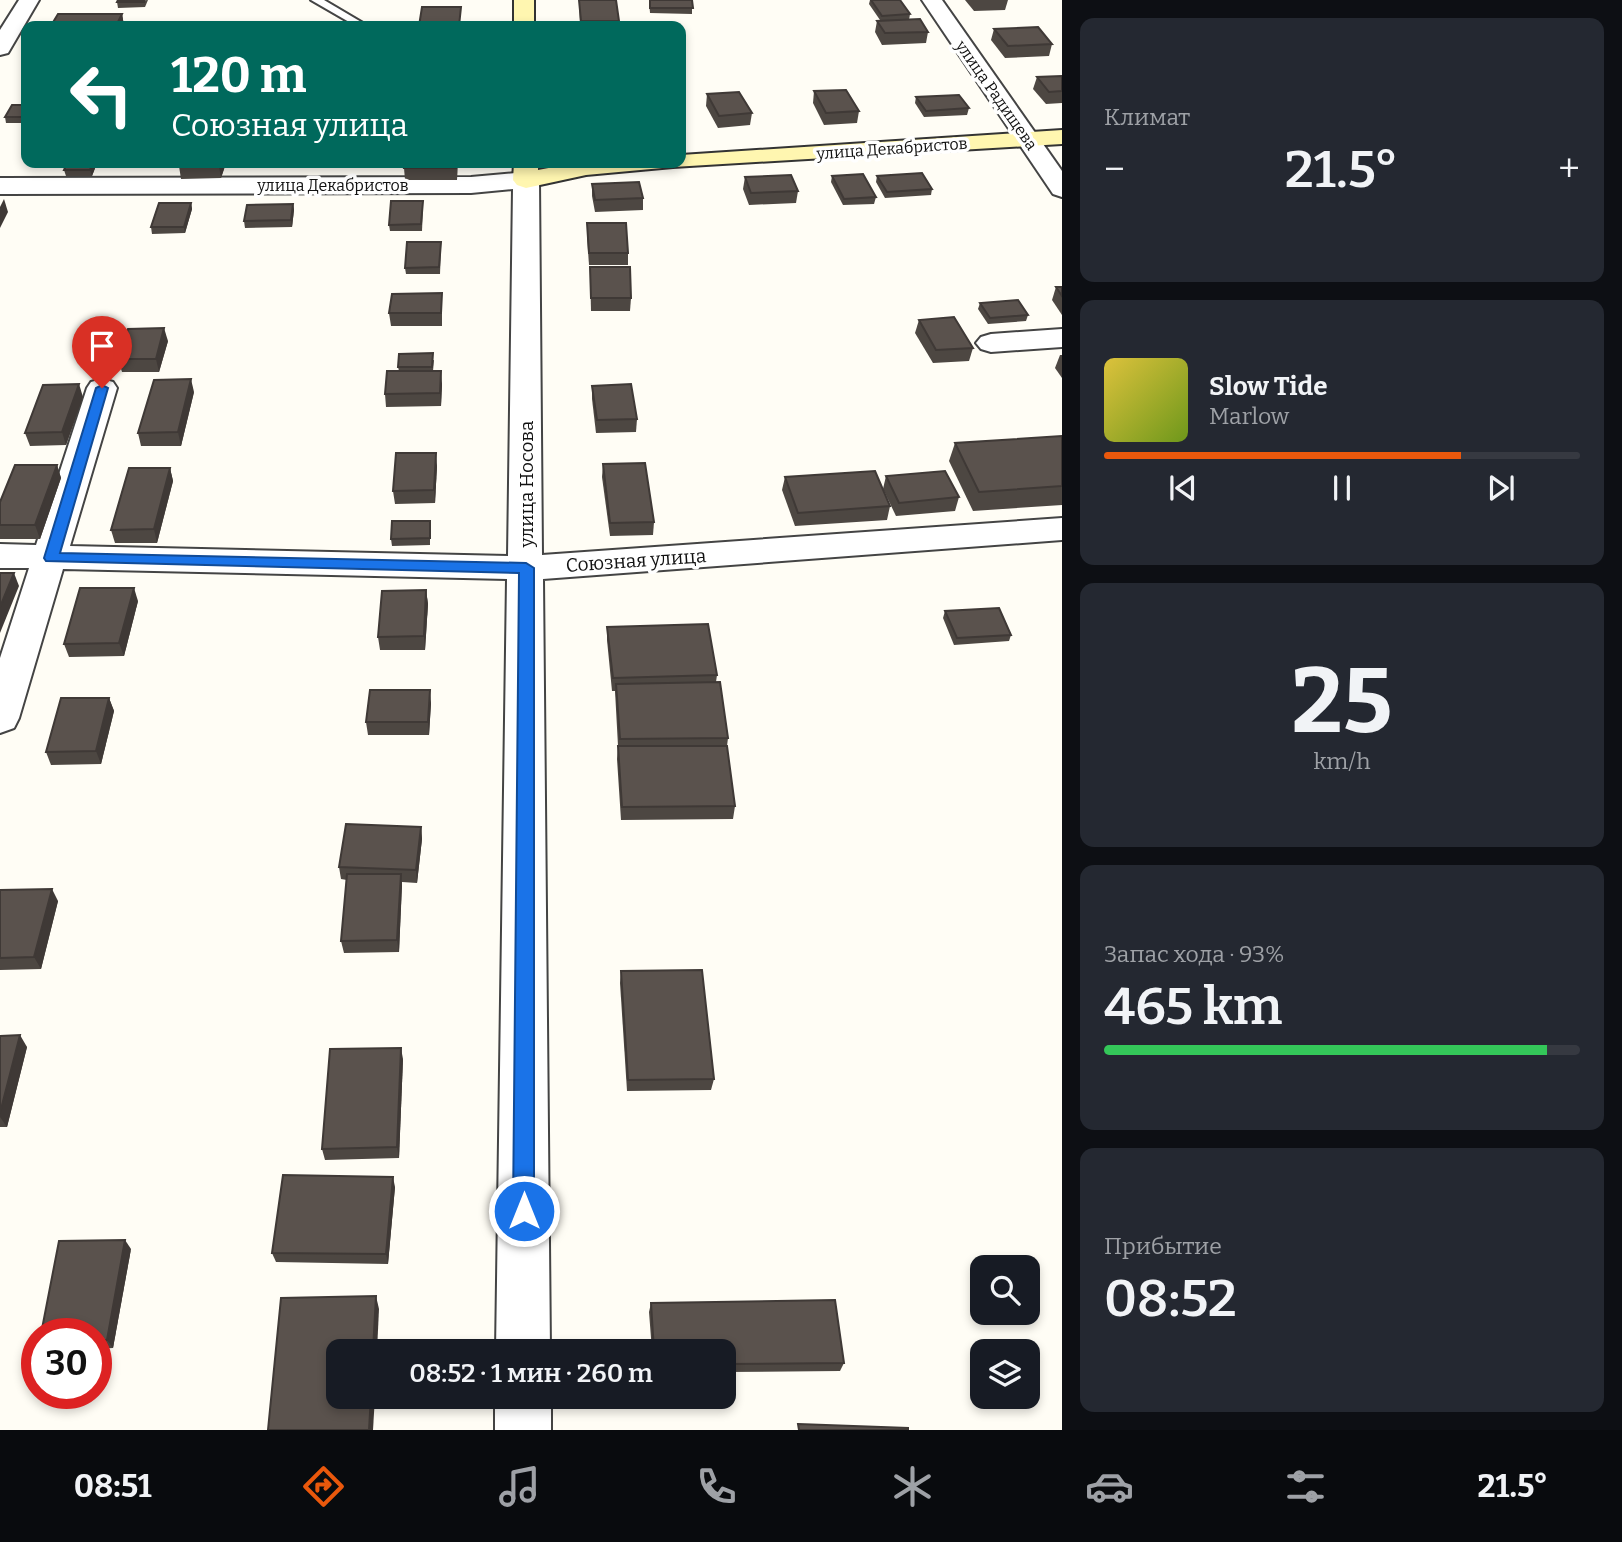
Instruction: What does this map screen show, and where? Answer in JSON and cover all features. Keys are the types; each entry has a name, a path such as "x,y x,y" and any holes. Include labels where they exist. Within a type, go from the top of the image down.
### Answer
{"street":[{"path":"0,48 29,0"},
{"path":"524,0 524,21"},
{"name":"улица Радищева","path":"932,0 1062,189"},
{"name":"улица Декабристов","path":"686,162 1062,138"},
{"name":"улица Декабристов","path":"0,186 457,185 526,171 586,168"},
{"name":"улица Носова","path":"523,1339 526,171"},
{"path":"991,344 1062,338"},
{"path":"0,718 102,388"},
{"name":"Союзная улица","path":"0,556 526,568 1062,529"},
{"path":"523,1409 523,1430"}],"lane":[{"path":"316,0 354,21"}],"building":[{"path":"144,0 144,2 117,2"},
{"path":"579,0 616,0 619,21 581,21"},
{"path":"650,0 692,0 693,8 650,8"},
{"path":"871,0 900,0 910,14 882,16"},
{"path":"422,7 461,7 460,21 420,21"},
{"path":"58,14 122,14 118,21 54,21"},
{"path":"920,19 928,32 885,33 877,21"},
{"path":"1038,27 1052,44 1008,46 994,29"},
{"path":"1062,76 1062,91 1049,92 1037,77"},
{"path":"846,90 859,111 826,113 814,91"},
{"path":"739,92 752,113 719,116 707,94"},
{"path":"959,95 969,108 926,111 916,97"},
{"path":"12,105 21,105 21,117 5,117"},
{"path":"65,168 91,168 90,170 64,170"},
{"path":"922,173 932,189 887,192 877,176"},
{"path":"863,174 876,197 844,199 832,176"},
{"path":"791,175 798,191 751,193 745,177"},
{"path":"639,182 643,198 595,200 592,184"},
{"path":"391,201 423,201 421,224 389,225"},
{"path":"159,203 191,203 184,227 151,227"},
{"path":"293,204 291,220 244,221 247,205"},
{"path":"587,223 626,223 628,253 589,253"},
{"path":"407,242 441,242 439,267 405,268"},
{"path":"590,267 630,267 631,298 591,298"},
{"path":"442,293 441,313 389,313 392,294"},
{"path":"1018,300 1028,315 990,318 980,303"},
{"path":"954,317 973,348 936,350 919,320"},
{"path":"164,328 156,359 118,359 128,329"},
{"path":"433,353 432,367 398,367 399,354"},
{"path":"387,371 441,371 440,393 385,394"},
{"path":"191,379 178,432 138,433 154,380"},
{"path":"79,384 62,432 25,433 43,385"},
{"path":"631,384 637,419 597,420 592,386"},
{"path":"1062,436 1062,486 979,492 955,443"},
{"path":"396,453 436,453 434,490 393,491"},
{"path":"645,463 654,522 610,523 603,464"},
{"path":"15,465 57,465 35,525 0,525 0,502"},
{"path":"129,468 170,468 154,529 111,530"},
{"path":"875,471 890,506 798,513 785,477"},
{"path":"945,471 959,497 899,503 886,476"},
{"path":"392,521 430,521 430,538 391,539"},
{"path":"0,573 14,573 0,607"},
{"path":"80,588 134,588 119,643 64,644"},
{"path":"426,590 424,636 378,637 382,591"},
{"path":"999,608 1011,635 957,638 945,611"},
{"path":"708,624 717,675 613,678 607,627"},
{"path":"720,682 728,738 620,739 616,684"},
{"path":"370,690 430,690 428,722 366,722"},
{"path":"61,698 109,698 96,751 46,752"},
{"path":"618,746 727,746 735,806 622,807"},
{"path":"346,824 421,827 416,870 339,867"},
{"path":"347,874 401,874 397,940 341,941"},
{"path":"52,889 34,957 0,958 0,890"},
{"path":"702,970 714,1079 628,1080 621,971"},
{"path":"20,1035 0,1113 0,1036"},
{"path":"401,1048 397,1147 322,1149 330,1049"},
{"path":"283,1175 393,1177 386,1254 272,1253"},
{"path":"125,1240 111,1318 44,1318 59,1241"},
{"path":"376,1296 374,1339 326,1339 326,1409 370,1409 369,1430 268,1430 281,1298"},
{"path":"835,1300 844,1363 736,1364 736,1339 653,1339 651,1303"},
{"path":"798,1424 908,1428 908,1430 799,1430"}],"route":[{"path":"102,388 51,558 526,568 524,1211"}]}
